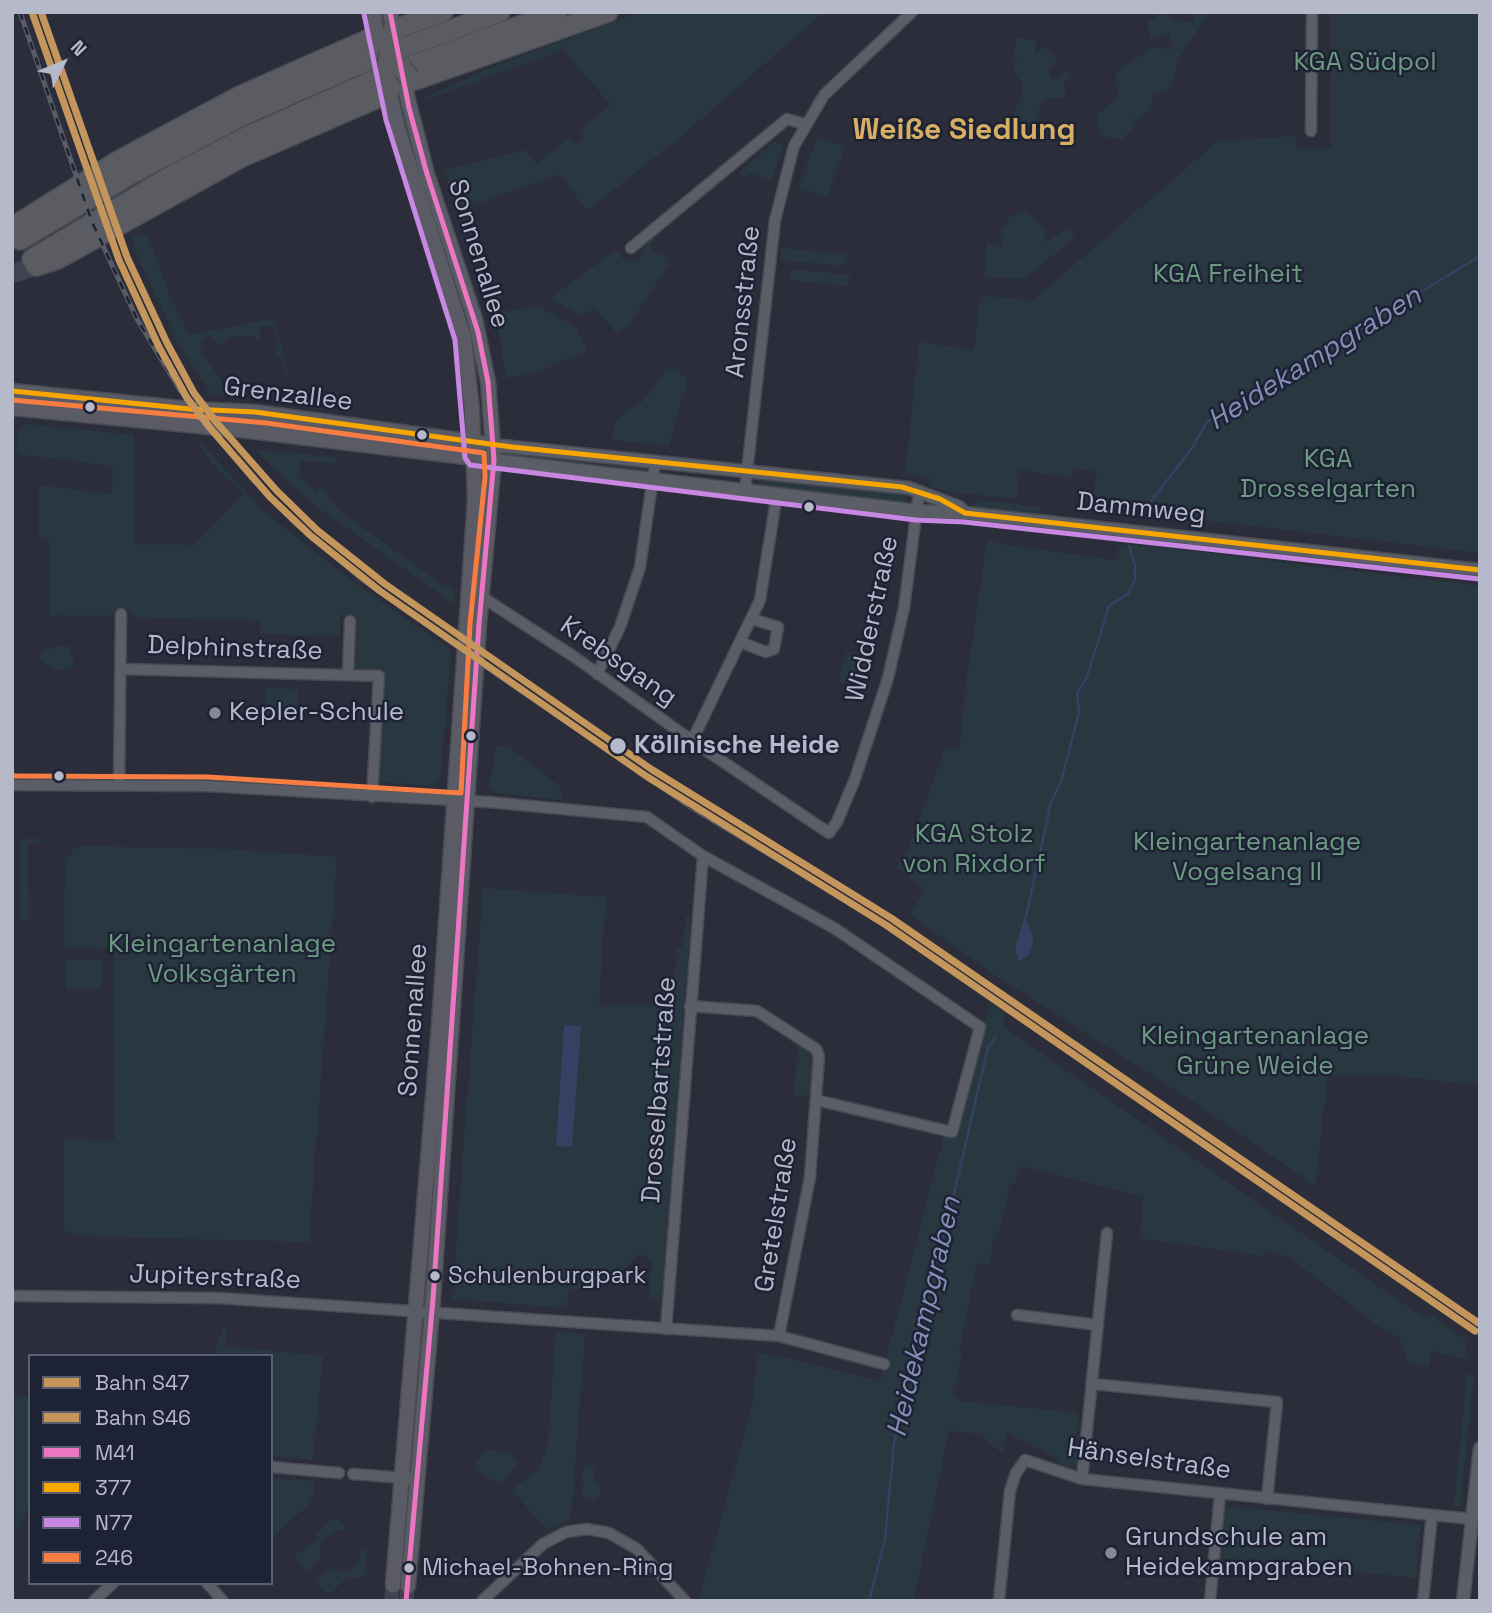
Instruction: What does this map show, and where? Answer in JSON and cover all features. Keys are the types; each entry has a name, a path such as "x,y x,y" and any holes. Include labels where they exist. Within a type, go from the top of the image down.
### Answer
{"highway":[{"path":"443,12 391,59 242,157 58,259 34,262 178,172 248,136 376,79 557,12"},
{"path":"17,235 248,113 362,63 500,12"},
{"path":"17,235 22,220 174,129 391,59 608,12"}],"main road":[{"name":"Sonnenallee","path":"373,12 391,59 475,319 491,409 494,460 462,802 424,1310 400,1586"},
{"name":"Sonnenallee","path":"391,59 398,129 460,321 472,410 475,517 462,802"},
{"name":"Grenzallee","path":"12,391 190,409 255,412 493,445"},
{"name":"Grenzallee","path":"12,408 253,431 494,460"},
{"path":"472,410 491,409"},
{"path":"253,431 255,412"}],"street":[{"name":"Aronsstraße","path":"746,490 775,220 787,164 804,124 845,73 912,12"},
{"path":"1311,131 1312,12"},
{"path":"631,248 787,119 804,124"},
{"name":"Dammweg","path":"493,445 919,492 959,507 965,513"},
{"name":"Dammweg","path":"494,460 917,512 965,513 1480,570"},
{"path":"597,674 632,594 645,546 655,463"},
{"name":"Widderstraße","path":"833,831 868,745 888,678 904,608 919,492"},
{"path":"692,741 752,619 767,572 777,494"},
{"name":"Krebsgang","path":"482,597 825,832 833,831"},
{"path":"120,785 121,614"},
{"path":"740,642 766,652 774,649 779,627 752,619"},
{"name":"Delphinstraße","path":"348,675 350,621"},
{"name":"Delphinstraße","path":"121,669 379,676 373,797"},
{"path":"12,785 207,786 646,817 702,856 834,928 980,1027 952,1132 816,1100"},
{"name":"Drosselbartstraße","path":"666,1329 702,856"},
{"name":"Gretelstraße","path":"690,1006 757,1011 816,1049 819,1056 810,1177 779,1336"},
{"path":"1082,1479 1107,1233"},
{"name":"Jupiterstraße","path":"12,1296 218,1298 424,1310"},
{"path":"424,1310 779,1336 884,1364"},
{"path":"1017,1315 1098,1325"},
{"name":"Hänselstraße","path":"1093,1384 1277,1402 1267,1499"},
{"path":"1463,1601 1480,1448"},
{"name":"Hänselstraße","path":"999,1601 1010,1490 1016,1473 1025,1460 1082,1479 1472,1519"},
{"path":"273,1467 339,1472"},
{"path":"353,1474 409,1478"},
{"path":"1210,1601 1220,1495"},
{"path":"1423,1601 1432,1515"},
{"path":"482,1601 543,1544 566,1532 587,1529 609,1533 630,1544 684,1601"},
{"path":"94,1601 111,1585"},
{"path":"209,1585 223,1601"}],"green space":[{"path":"640,12 830,12 823,13 682,136 587,211 560,174 457,211 444,170 525,150 537,164 570,137 575,144 583,137 579,130 611,105 563,50 426,100 426,97 485,70"},
{"path":"1158,12 1170,12 1170,20 1194,22 1195,12 1210,12 1181,55 1170,90 1155,95 1148,110 1140,118 1134,119 1132,129 1123,140 1102,136 1098,127 1098,113 1120,96 1115,83 1116,72 1154,47 1172,49 1170,33 1150,41 1147,22 1154,20"},
{"path":"1331,12 1480,12 1480,553 1091,507 1097,472 1074,468 1072,478 1020,470 1017,499 949,492 929,486 930,478 905,475 919,342 974,350 980,296 1033,300 1218,141 1295,136 1296,149 1331,148"},
{"path":"1016,38 1037,40 1035,55 1045,46 1058,60 1050,69 1051,78 1061,76 1064,71 1071,75 1064,84 1066,97 1044,99 1033,126 1013,117 1022,94 1021,83 1012,67 1020,63 1013,61"},
{"path":"818,136 846,147 826,198 798,187"},
{"path":"775,141 783,146 771,182 751,173 746,177 737,173"},
{"path":"1019,211 1028,212 1045,230 1044,243 1069,228 1075,237 1025,279 984,277 987,242 1003,248 1000,232 1010,217"},
{"path":"132,235 148,235 171,299 189,335 274,318 288,373 285,374 281,356 273,357 277,345 273,325 260,327 261,340 254,339 254,336 231,337 221,345 209,336 200,343 205,348 201,352 233,397 211,394 177,342 136,253"},
{"path":"654,238 656,241 650,246 658,256 664,252 670,264 627,327 617,334 595,308 583,316 550,298 616,250 623,259 636,261 643,255 645,245"},
{"path":"781,248 846,254 844,266 780,260"},
{"path":"790,269 850,275 848,286 789,280"},
{"path":"538,306 576,327 587,351 532,374 506,378 495,313"},
{"path":"676,369 688,379 669,446 611,440 614,424 623,413 642,402 667,370"},
{"path":"25,424 134,435 134,544 194,545 243,494 212,463 197,442 202,444 262,510 359,586 451,650 441,776 433,786 378,782 382,671 355,670 357,618 340,615 340,636 260,634 259,621 133,617 132,610 113,611 113,616 50,615 49,541 39,539 39,485 112,494 113,466 17,454 17,431"},
{"path":"255,450 337,457 336,464 301,461 299,477 318,493 319,484 341,512 443,585 452,586 454,604 309,501"},
{"path":"516,451 647,467 646,474 516,461"},
{"path":"762,476 899,492 906,499 905,504 761,488"},
{"path":"976,500 1040,507 1039,513 1027,515 973,508"},
{"path":"987,539 1002,544 1115,560 1120,545 1149,546 1480,586 1480,1085 1394,1076 1328,1075 1315,1186 1194,1102 999,978 910,915 925,889 896,868 908,850 945,749 960,749 964,696"},
{"path":"56,646 68,646 73,667 57,671 39,659 41,652"},
{"path":"847,651 871,658 863,688 838,682"},
{"path":"265,688 298,689 297,714 265,713"},
{"path":"496,746 509,747 561,787 563,800 495,793 489,787"},
{"path":"20,839 41,839 41,843 28,843 29,921 20,921"},
{"name":"Kleingartenanlage Volksgärten","path":"75,847 226,849 337,857 309,1242 73,1236 64,1229 64,1139 113,1140 115,1137 114,949 64,948 65,861"},
{"path":"483,888 606,897 599,1005 672,1004 677,949 682,949 686,916 691,916 662,1300 649,1298 652,1261 639,1254 609,1284 591,1289 569,1289 567,1308 452,1299"},
{"path":"66,959 101,960 101,989 66,989"},
{"path":"990,1004 1003,1012 1005,1028 1424,1318 1429,1314 1466,1340 1469,1360 1431,1351 1429,1366 1408,1364 1400,1338 1383,1330 1289,1257 1264,1249 1263,1256 1139,1238 1143,1197 1022,1166 1014,1184 1010,1184 1009,1197 996,1239 993,1239 990,1265 977,1263 959,1352 962,1353 954,1395 961,1401 1078,1413 1075,1452 1081,1453 1080,1466 1077,1468 1060,1464 1059,1460 1007,1433 1002,1454 981,1434 949,1431 914,1600 698,1601 753,1403 757,1353 880,1381 944,1136 953,1138"},
{"path":"798,1043 812,1055 810,1096 794,1095"},
{"path":"222,1329 227,1329 226,1346 323,1356 313,1460 273,1456 273,1354 215,1354"},
{"path":"556,1332 585,1334 571,1520 547,1529 511,1490 538,1470 547,1448"},
{"path":"1467,1374 1474,1375 1460,1507 1454,1507"},
{"path":"15,1396 28,1398 28,1509 16,1533"},
{"path":"494,1449 511,1456 518,1463 501,1485 477,1471 476,1463 484,1450"},
{"path":"587,1466 595,1467 594,1480 601,1489 599,1497 592,1501 584,1499 580,1491 584,1482 581,1473"},
{"path":"273,1478 314,1481 314,1494 310,1503 273,1537"},
{"path":"1223,1506 1421,1525 1416,1578 1219,1558"},
{"path":"335,1517 349,1531 337,1530 326,1536 320,1546 321,1558 307,1572 293,1557 319,1539 315,1534"},
{"path":"362,1547 367,1553 364,1578 347,1577 330,1594 315,1581 329,1568 340,1572 352,1568 360,1559"}],"water":[{"path":"1025,915 1034,941 1029,955 1019,961 1015,949"},
{"path":"564,1025 581,1026 572,1147 556,1146"}],"waterway":[{"name":"Heidekampgraben","path":"1142,513 1192,448 1207,422 1480,256"},
{"name":"Heidekampgraben","path":"1026,917 1051,802 1061,782 1079,712 1077,693 1087,677 1109,606 1128,594 1135,580 1135,565 1129,546"},
{"name":"Heidekampgraben","path":"869,1601 885,1539 894,1444 914,1338 954,1194 988,1047 996,1037"}],"tunnel":[{"path":"12,274 36,266"},
{"path":"391,1601 393,1585"},
{"path":"406,1601 408,1586"}],"railway":[{"path":"20,12 92,222 137,319 180,390 203,421 253,480 295,523 363,580 689,806 880,921 1480,1334"}],"rail line":[{"name":"S47","path":"41,12 127,257 167,343 194,393 217,423 277,491 317,530 385,584 651,769 891,918 1480,1324"},
{"name":"S46","path":"33,15 119,260 159,347 187,398 210,428 270,497 311,536 380,591 646,776 886,925 1475,1331"}],"transit line":[{"name":"M41","path":"390,12 409,108 427,174 478,332 488,382 494,460 479,624 433,1299 406,1601"},
{"name":"N77","path":"364,14 386,120 455,340 465,458 470,465 916,520 964,522 1479,579"},
{"name":"377","path":"12,391 190,409 255,412 512,447 902,487 940,499 965,513 1480,570"},
{"name":"246","path":"12,400 266,423 484,453 485,477 470,624 461,793 208,777 12,776"}],"place":[{"name":"Kepler-Schule","path":"215,713"},
{"name":"Köllnische Heide","path":"618,746"},
{"name":"Schulenburgpark","path":"435,1276"},
{"name":"Grundschule am Heidekampgraben","path":"1111,1553"},
{"name":"Michael-Bohnen-Ring","path":"409,1568"}],"district":[{"name":"Weiße Siedlung","path":"964,131"}],"park label":[{"name":"KGA Südpol","path":"1365,63"},
{"name":"KGA Freiheit","path":"1228,275"},
{"name":"KGA Drosselgarten","path":"1328,474"},
{"name":"KGA Stolz von Rixdorf","path":"974,850"},
{"name":"Kleingartenanlage Vogelsang II","path":"1247,858"},
{"name":"Kleingartenanlage Grüne Weide","path":"1255,1052"}]}
